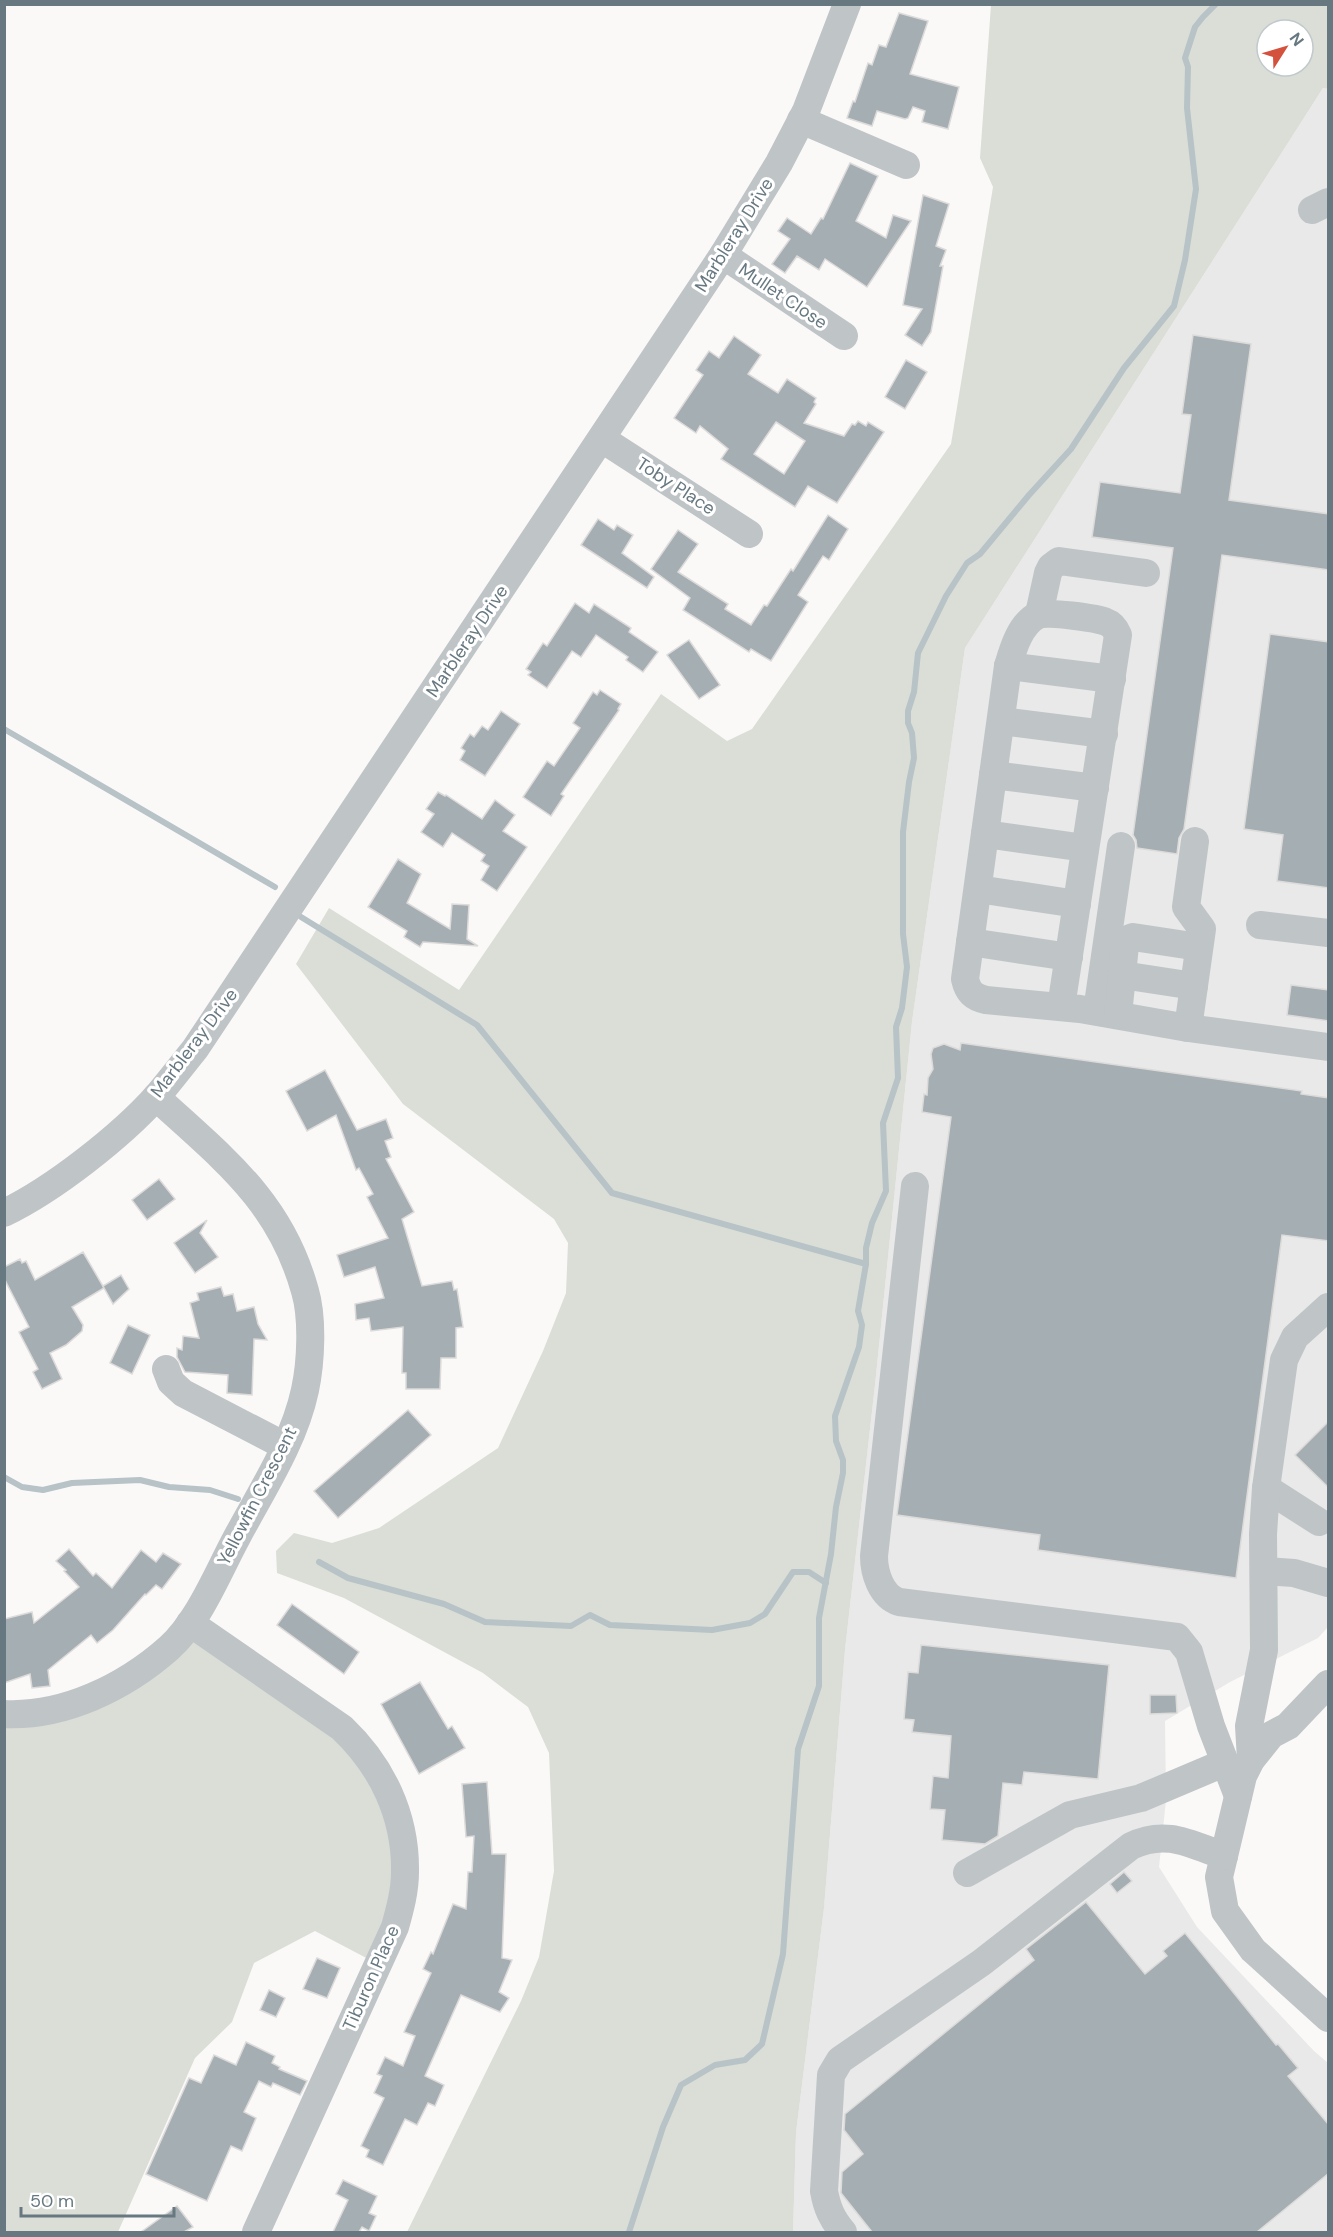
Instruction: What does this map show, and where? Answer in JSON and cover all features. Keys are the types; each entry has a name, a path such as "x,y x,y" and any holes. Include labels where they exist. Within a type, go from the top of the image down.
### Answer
{"street":[{"name":"Marbleray Drive","path":"4,1213 100,1149 156,1097 195,1049 723,255 779,163 801,120 847,4"},
{"path":"801,120 906,165"},
{"name":"Mullet Close","path":"723,255 844,336"},
{"name":"Toby Place","path":"602,439 749,534"},
{"path":"1039,615 1048,573 1051,567 1059,561 1146,573"},
{"path":"1061,1007 1119,635 1107,622 1047,613 1032,619 1016,641 1008,666 965,979 973,995 986,1000 1061,1007 1116,991 1193,986 1329,1047"},
{"path":"1008,666 1112,679"},
{"path":"1001,721 1104,734"},
{"path":"993,775 1095,788"},
{"path":"985,834 1085,848"},
{"path":"1193,986 1201,927 1186,907 1186,903 1195,842"},
{"path":"1116,991 1120,846"},
{"path":"978,889 1077,904"},
{"path":"1260,926 1329,933"},
{"path":"970,942 1070,957"},
{"path":"1116,991 1193,986"},
{"name":"Yellowfin Crescent","path":"4,1714 41,1712 69,1705 103,1692 152,1662 171,1647 190,1623 285,1446 297,1418 305,1390 309,1365 309,1327 305,1292 278,1223 238,1173 156,1097"},
{"path":"915,1186 874,1556 874,1567 881,1585 893,1600 899,1602 1177,1637 1189,1652 1243,1776 1218,1877 1225,1911 1253,1950 1329,2018"},
{"path":"1238,1761 1250,1726 1264,1650 1263,1534 1266,1488 1287,1352 1295,1337 1329,1307"},
{"path":"166,1369 171,1382 183,1393 285,1446"},
{"path":"1266,1488 1319,1522"},
{"path":"1264,1571 1294,1573 1329,1583"},
{"name":"Tiburon Place","path":"190,1623 342,1728 359,1744 391,1794 404,1847 406,1873 395,1927 256,2232"},
{"path":"1271,1736 1278,1716 1293,1696 1329,1662"},
{"path":"967,1873 1070,1815 1141,1798 1238,1761 1288,1726 1329,1684"},
{"path":"843,2232 831,2218 824,2191 831,2075 840,2060 981,1963 1131,1846 1155,1837 1170,1838 1224,1856"}],"shaded area":[{"path":"991,5 1328,5 1328,89 1323,88 965,648 912,1022 845,1650 824,1908 796,2133 793,2232 407,2232 521,2001 539,1957 554,1871 549,1753 528,1707 483,1673 344,1598 277,1573 276,1551 294,1533 332,1543 379,1528 498,1448 543,1351 566,1293 568,1243 554,1219 403,1104 296,964 329,908 459,990 661,694 727,741 752,729 951,444 993,187 980,158"},
{"path":"1323,88 1328,89 1328,1627 1318,1638 1230,1682 1165,1721 1166,1800 1159,1867 1197,1927 1328,2063 1328,2232 793,2232 796,2133 824,1908 845,1650 912,1022 965,648"},
{"path":"190,1626 342,1730 402,1850 374,1962 315,1931 254,1963 232,2022 195,2058 118,2232 5,2232 4,1717 43,1714"}],"building":[{"path":"899,13 928,21 910,74 959,87 948,129 922,122 925,111 913,107 908,118 905,119 877,111 872,126 847,118 868,63 872,65 879,45 886,47"},
{"path":"850,163 878,176 856,221 886,238 893,215 911,221 867,287 825,259 819,270 797,256 785,273 772,264 790,239 778,231 787,218 811,234 821,218 823,219"},
{"path":"923,195 949,204 936,246 946,250 940,266 943,266 931,332 922,346 905,335 922,309 903,305"},
{"path":"1193,335 1251,344 1229,500 1329,514 1329,570 1222,555 1184,829 1179,838 1177,854 1137,848 1133,835 1173,548 1092,537 1100,482 1180,493 1191,415 1182,414"},
{"path":"734,336 761,355 748,374 778,393 787,379 816,398 814,402 816,404 804,423 844,436 852,424 855,425 858,421 866,426 868,422 884,432 837,503 808,486 795,507 721,459 728,449 700,426 696,433 674,418 703,375 696,370 709,351 719,358","holes":["776,422 805,441 784,474 754,454"]},
{"path":"906,360 927,372 905,409 885,397"},
{"path":"828,515 848,529 829,560 823,556 798,595 808,602 771,661 751,649 749,652 683,610 690,598 651,569 678,530 698,544 678,572 728,604 725,609 751,625 764,605 767,606 791,569 793,571"},
{"path":"598,519 614,530 617,525 633,535 622,553 654,577 647,588 581,545"},
{"path":"575,603 589,613 594,604 631,628 629,632 658,652 643,672 626,660 628,657 596,635 581,657 572,651 547,688 528,675 531,672 526,669 543,643 547,646"},
{"path":"1270,634 1329,642 1329,888 1277,881 1283,835 1244,829"},
{"path":"689,640 720,685 699,699 667,655"},
{"path":"600,690 621,704 619,710 561,794 564,796 551,816 523,797 547,761 554,766 580,728 573,723 593,692 597,695"},
{"path":"501,711 520,724 485,776 460,760 465,751 461,748 470,734 474,737 482,726 488,730"},
{"path":"438,792 482,819 495,800 515,815 503,831 527,847 497,891 481,880 489,866 481,861 485,855 452,833 443,847 421,832 434,814 426,809"},
{"path":"398,859 421,874 407,903 450,929 452,904 469,905 467,939 478,946 423,942 420,947 404,937 407,931 368,907"},
{"path":"1291,985 1329,990 1329,1021 1287,1015"},
{"path":"961,1043 1302,1091 1301,1094 1329,1098 1329,1241 1282,1235 1236,1578 1038,1550 1040,1535 897,1515 951,1117 922,1112 924,1094 927,1095 928,1078 933,1069 931,1054 933,1048 944,1044 960,1050"},
{"path":"325,1070 357,1130 386,1119 393,1138 385,1141 391,1157 386,1159 414,1212 402,1219 422,1286 452,1281 454,1290 457,1289 463,1327 456,1328 456,1358 441,1358 440,1389 406,1389 406,1373 402,1373 403,1327 371,1331 369,1318 356,1320 355,1304 384,1298 375,1267 344,1277 337,1255 388,1238 367,1197 373,1194 359,1168 356,1170 336,1115 307,1131 286,1091"},
{"path":"159,1179 175,1199 147,1220 132,1200"},
{"path":"207,1220 200,1233 218,1257 195,1273 174,1243"},
{"path":"83,1252 104,1288 72,1307 83,1325 82,1331 66,1345 50,1353 62,1379 42,1389 33,1372 38,1369 19,1332 29,1327 4,1278 4,1267 20,1259 22,1263 26,1261 35,1280"},
{"path":"121,1275 129,1289 113,1304 103,1286"},
{"path":"221,1287 224,1296 233,1294 237,1311 254,1307 258,1324 267,1340 254,1339 252,1395 227,1393 228,1375 185,1372 177,1357 177,1348 182,1350 183,1336 199,1338 190,1303 199,1300 197,1293"},
{"path":"128,1325 150,1335 132,1374 110,1363"},
{"path":"408,1410 431,1435 338,1518 314,1491"},
{"path":"1329,1421 1329,1488 1295,1455"},
{"path":"69,1549 93,1576 96,1573 112,1588 141,1550 156,1562 163,1553 181,1564 162,1589 156,1585 145,1594 113,1630 97,1643 91,1635 48,1670 50,1686 32,1688 30,1674 4,1683 4,1619 32,1612 34,1623 79,1587 56,1561"},
{"path":"292,1604 359,1652 344,1674 277,1625"},
{"path":"921,1645 1109,1665 1098,1779 1024,1772 1022,1785 1003,1783 998,1836 985,1844 942,1840 945,1810 930,1809 933,1776 948,1778 951,1736 912,1732 914,1720 904,1719 908,1672 918,1673"},
{"path":"420,1682 448,1729 452,1726 465,1748 419,1774 381,1704"},
{"path":"1150,1695 1176,1695 1177,1713 1150,1714"},
{"path":"487,1782 492,1854 506,1854 502,1958 512,1960 499,1992 509,1998 500,2012 461,1995 425,2076 444,2085 435,2106 428,2103 417,2125 405,2119 383,2165 366,2157 369,2150 361,2146 384,2098 374,2093 382,2076 377,2074 385,2057 403,2066 415,2036 404,2032 431,1973 423,1969 431,1952 433,1954 453,1904 466,1909 468,1872 472,1872 474,1836 466,1837 462,1784"},
{"path":"1124,1872 1132,1881 1117,1893 1110,1884"},
{"path":"1086,1902 1145,1974 1167,1956 1163,1951 1185,1933 1276,2045 1278,2044 1298,2068 1288,2076 1329,2125 1329,2173 1257,2232 872,2232 841,2193 842,2172 863,2154 844,2130 845,2114 1034,1960 1026,1949"},
{"path":"317,1958 340,1968 327,1998 303,1989"},
{"path":"269,1990 285,1998 276,2017 260,2010"},
{"path":"246,2042 275,2056 272,2063 280,2067 279,2069 307,2081 300,2095 273,2083 271,2087 259,2081 244,2112 256,2118 242,2151 231,2146 207,2201 146,2174 189,2078 201,2083 214,2055 236,2065"},
{"path":"343,2180 377,2196 369,2213 376,2216 369,2231 362,2227 359,2232 333,2232 348,2200 336,2194"},
{"path":"177,2206 193,2227 184,2232 141,2232"}],"waterway":[{"path":"629,2232 663,2127 681,2085 715,2065 745,2060 762,2044 783,1954 798,1749 819,1686 819,1618 843,1473 843,1460 836,1441 835,1416 859,1347 862,1325 858,1311 866,1264 866,1248 872,1223 886,1191 883,1123 898,1078 896,1027 902,1008 907,967 903,934 903,832 914,758 908,711 914,692 918,653 946,596 967,563 980,554 1071,449 1124,368 1174,306 1185,260 1196,189 1187,108 1188,67 1185,58 1195,27 1216,4"},
{"path":"4,729 275,887"},
{"path":"301,917 477,1025 612,1193 866,1264"},
{"path":"4,1477 22,1487 43,1490 72,1483 140,1480 169,1487 210,1490 238,1499"},
{"path":"319,1562 348,1578 444,1604 485,1622 571,1626 590,1615 610,1625 712,1630 750,1623 765,1614 793,1572 809,1572 826,1583"}]}
